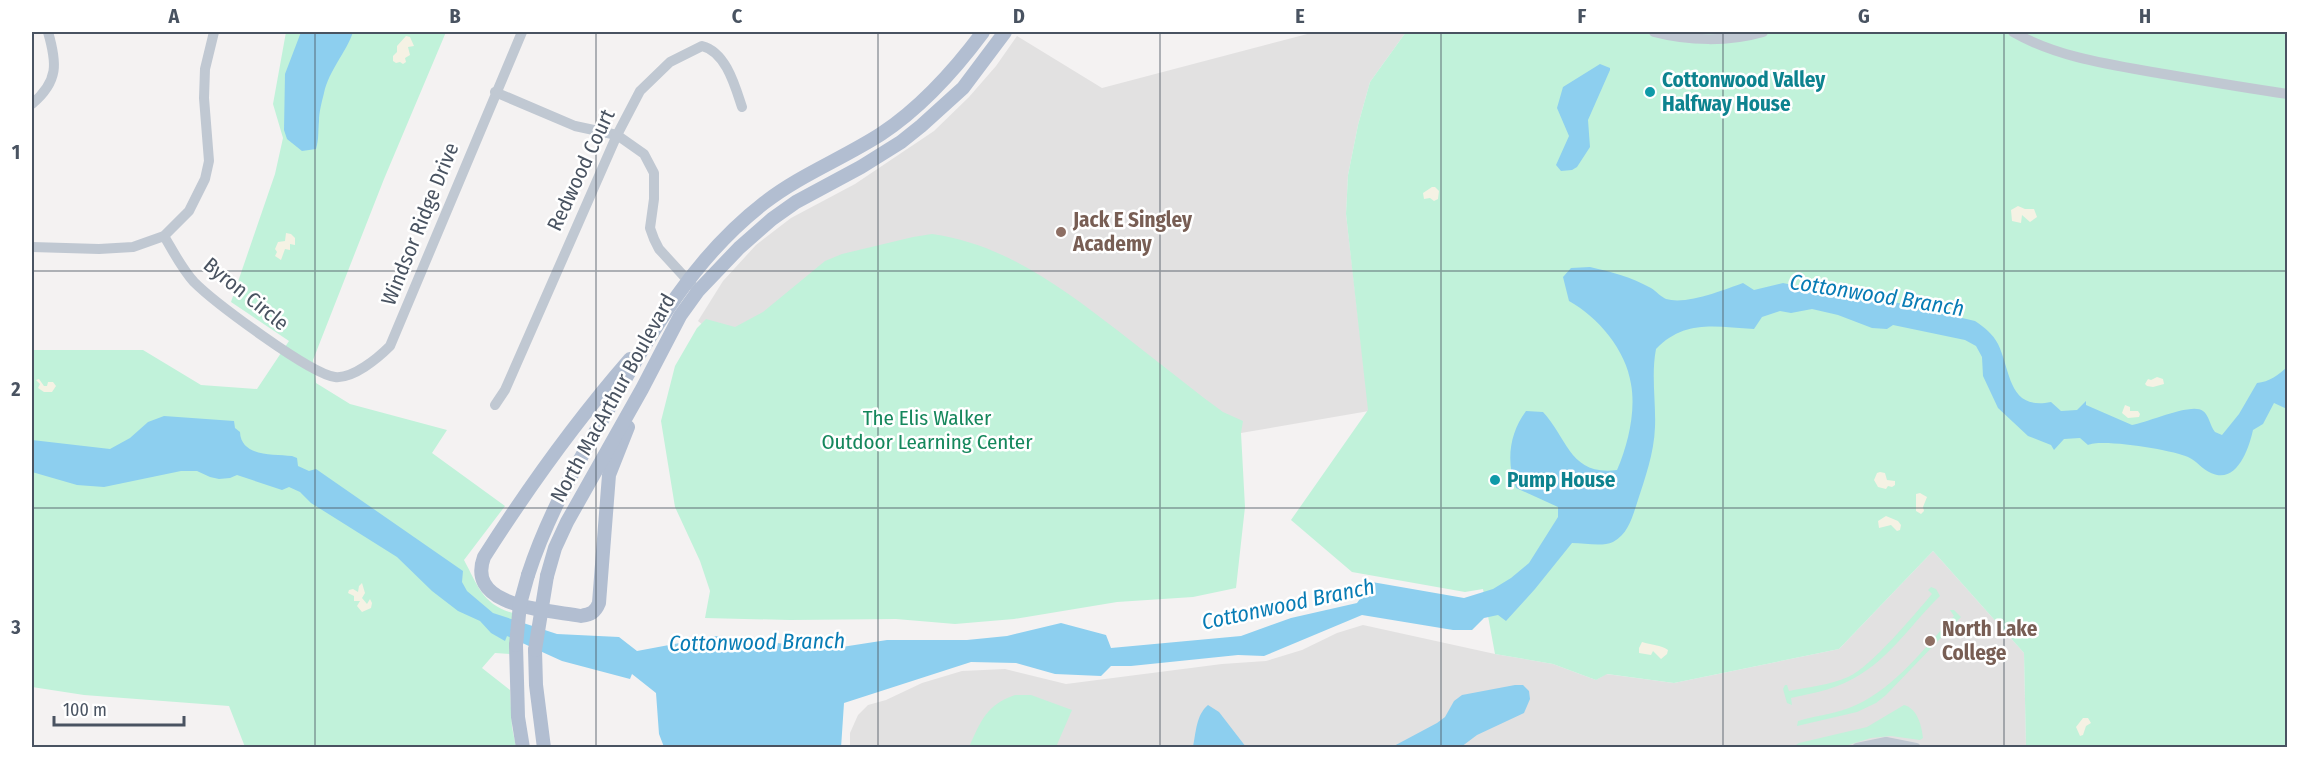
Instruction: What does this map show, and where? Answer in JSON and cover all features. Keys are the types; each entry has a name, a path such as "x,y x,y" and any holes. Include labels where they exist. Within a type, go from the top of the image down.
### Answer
{"main road":[{"name":"North MacArthur Boulevard","path":"523,747 518,717 516,645 520,604 528,575 539,542 558,500 650,337 687,280 717,245 779,191 802,176 874,138 911,111 939,86 983,32"},
{"name":"North MacArthur Boulevard","path":"544,747 536,685 535,650 547,576 555,548 680,316 698,291 739,248 772,219 796,202 861,167 901,142 921,126 963,88 1005,32"},
{"path":"642,390 609,475 599,603 596,610 591,614 581,616 513,604 495,596 487,588 480,572 484,557 552,457 611,380 650,337"}],"street":[{"path":"32,104 38,99 53,73 55,57 48,32"},
{"path":"32,247 99,249 133,247 164,236 189,211 199,193 207,170 209,143 204,98 205,69 214,32"},
{"name":"Windsor Ridge Drive","path":"308,366 336,377 357,371 378,358 390,346 522,32"},
{"path":"1654,32 1689,38 1722,39 1763,32"},
{"path":"2013,32 2045,47 2074,56 2135,69 2288,94"},
{"name":"Redwood Court","path":"495,405 505,390 617,135 640,91 670,62 702,46 712,49 721,59 742,107"},
{"path":"495,92 575,126 617,135 644,153 654,173 651,228 654,239 659,249 698,291"},
{"name":"Byron Circle","path":"164,236 186,272 202,289 308,366"},
{"path":"1857,747 1886,742 1916,747"}],"shaded area":[{"name":"Jack E Singley Academy","path":"1315,32 1406,32 1370,82 1348,175 1346,214 1369,411 1241,433 733,350 698,321 723,281 756,245 791,218 855,184 934,131 969,97 996,66 1017,36 1102,88"},
{"name":"North Lake College","path":"1933,551 2024,653 2026,747 850,748 850,733 858,715 868,705 886,700 922,683 962,671 1005,669 1066,684 1222,664 1266,661 1302,650 1337,633 1363,625 1495,654 1553,664 1596,680 1606,674 1674,683 1839,649"}],"green space":[{"path":"286,32 446,32 384,179 313,360 316,383 350,404 447,430 432,453 505,506 464,560 488,600 513,613 510,654 495,653 482,668 510,690 512,727 516,747 245,747 229,706 84,695 32,687 32,350 143,350 201,385 257,389 289,341 231,302 275,174 283,138 273,104"},
{"path":"1406,32 2287,32 2287,747 2026,747 2024,653 1933,551 1839,649 1674,683 1607,674 1596,680 1553,664 1495,654 1483,589 1465,592 1352,572 1291,520 1368,410 1346,214 1348,175 1370,82"},
{"name":"The Elis Walker Outdoor Learning Center","path":"932,234 983,247 1007,257 1053,283 1223,412 1243,421 1241,433 1245,507 1236,588 1193,597 1117,602 1014,619 955,624 896,619 705,618 710,591 700,561 675,507 661,421 675,366 697,328 706,319 735,327 763,312 825,261 842,254"},
{"path":"1931,587 1936,589 1940,596 1893,648 1872,666 1845,683 1791,698 1792,705 1787,703 1783,689 1785,685 1789,691 1819,686 1848,677 1868,663 1892,640 1932,594 1928,590"},
{"path":"1950,610 1954,610 1961,617 1876,703 1857,712 1797,726 1798,721 1856,705 1884,688 1909,666 1954,616"},
{"path":"1015,695 1031,695 1072,710 1056,747 969,747 981,722 991,709"},
{"path":"1904,705 1909,707 1918,718 1923,738 1920,740 1891,736 1871,738 1842,747 1793,747 1799,743 1867,727"}],"sand":[{"path":"406,36 410,37 414,46 408,47 410,55 405,58 406,62 396,63 393,61 393,56 397,52 397,46"},
{"path":"1432,187 1439,191 1438,199 1434,201 1430,198 1424,199 1423,193"},
{"path":"2018,206 2034,209 2037,217 2030,222 2022,215 2021,223 2012,221 2011,210"},
{"path":"286,233 295,238 295,245 290,244 290,250 285,249 281,260 275,256 277,252 275,249 278,242 285,241"},
{"path":"2157,377 2163,379 2164,384 2153,387 2145,384 2148,379"},
{"path":"39,379 44,386 47,386 48,382 53,382 56,386 52,392 44,392 38,388 40,384 36,380"},
{"path":"2125,405 2130,407 2130,411 2138,411 2139,417 2128,418 2122,413"},
{"path":"1880,472 1885,473 1887,480 1895,481 1895,485 1888,486 1886,489 1878,487 1874,480"},
{"path":"1920,493 1927,497 1923,507 1924,511 1921,514 1916,511 1916,494"},
{"path":"1886,516 1898,521 1901,525 1900,530 1897,531 1891,525 1879,528 1878,521"},
{"path":"362,583 365,593 362,598 367,604 370,599 372,603 371,608 362,612 357,606 360,601 354,601 354,596 348,593 353,589 358,592"},
{"path":"1642,642 1665,648 1668,650 1667,654 1661,659 1653,651 1651,655 1639,653"},
{"path":"2083,718 2088,718 2091,723 2086,726 2083,735 2080,736 2076,727"}],"water":[{"path":"301,32 353,32 326,85 320,110 316,149 302,151 287,139 284,130 285,74"},
{"path":"1600,64 1610,70 1588,120 1590,147 1577,167 1561,171 1556,165 1569,136 1557,108 1563,87"},
{"name":"Cottonwood Branch","path":"1590,267 1629,278 1651,288 1666,299 1684,300 1705,296 1743,283 1754,290 1783,283 1802,287 1826,286 1975,321 1996,340 2009,377 2019,395 2026,401 2051,402 2061,411 2077,410 2086,401 2086,405 2132,425 2180,411 2197,409 2205,413 2215,432 2222,435 2239,414 2257,383 2274,378 2288,366 2287,409 2274,403 2263,424 2253,430 2240,463 2228,474 2220,475 2208,472 2180,454 2154,448 2107,443 2088,445 2080,438 2064,439 2054,450 2051,445 2028,436 1998,408 1983,376 1982,357 1976,346 1965,340 1893,325 1887,329 1872,328 1838,315 1812,309 1791,313 1780,311 1762,317 1754,329 1702,327 1690,329 1667,339 1656,349 1653,447 1649,466 1626,530 1618,539 1609,543 1599,545 1572,543 1506,621 1498,615 1484,618 1472,630 1453,630 1362,615 1264,656 1238,655 1111,666 1101,676 1055,674 1016,663 971,662 844,703 841,748 664,747 659,734 656,693 632,674 630,679 562,661 507,636 505,641 491,633 480,621 458,611 432,591 397,557 289,487 282,490 237,475 219,479 197,471 181,471 104,487 77,485 32,472 32,440 110,449 130,438 148,422 164,416 234,421 242,440 252,450 297,458 298,466 309,471 316,469 463,571 462,582 467,591 493,613 557,634 619,637 637,651 717,636 829,649 887,640 967,640 1007,636 1061,623 1106,635 1111,648 1241,636 1291,618 1357,603 1372,582 1464,598 1493,589 1511,578 1529,563 1558,517 1558,507 1516,488 1511,468 1511,448 1516,429 1526,411 1543,412 1572,453 1589,467 1617,470 1625,450 1632,416 1632,394 1628,371 1617,347 1600,325 1569,301 1563,277 1571,268"},
{"path":"1523,685 1529,691 1530,699 1524,713 1477,735 1461,747 1392,747 1437,723 1445,717 1454,701 1462,695"},
{"path":"1208,705 1219,712 1246,747 1193,747 1199,719"}],"place":[{"name":"Cottonwood Valley Halfway House","path":"1650,92"},
{"name":"Jack E Singley Academy","path":"1061,232"},
{"name":"Pump House","path":"1495,480"},
{"name":"North Lake College","path":"1930,641"}]}
